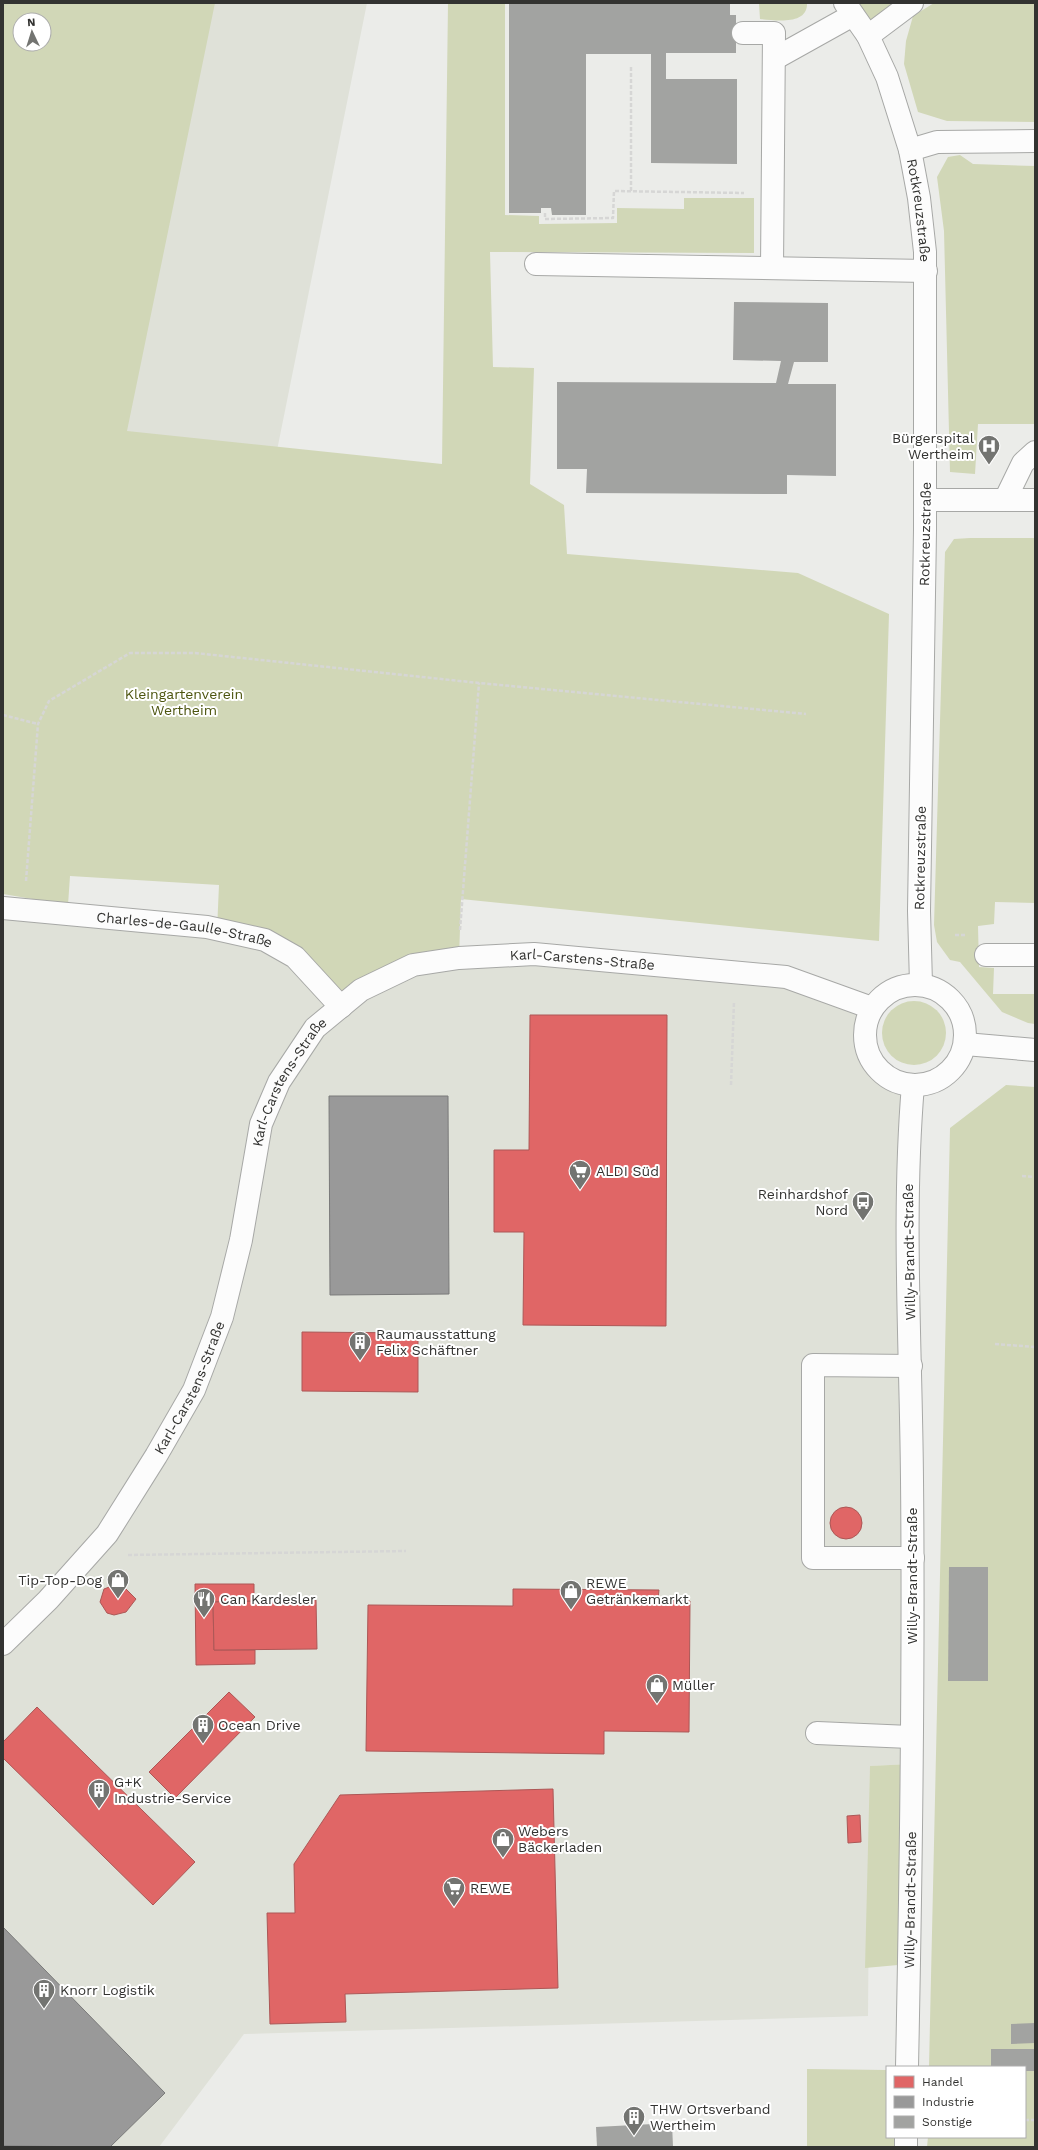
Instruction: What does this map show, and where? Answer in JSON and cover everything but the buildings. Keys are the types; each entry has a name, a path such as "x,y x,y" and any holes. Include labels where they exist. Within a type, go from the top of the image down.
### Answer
{"street":[{"path":"868,36 912,3"},
{"path":"774,59 849,9"},
{"name":"Rotkreuzstraße","path":"849,9 868,36 887,77 910,150 919,198 926,271 925,500 919,911 921,984"},
{"path":"743,33 774,33 772,268"},
{"path":"910,150 937,142 1035,141"},
{"path":"536,264 926,271"},
{"path":"1005,500 1024,463 1035,452"},
{"path":"925,500 1035,500"},
{"name":"Charles-de-Gaulle-Straße","path":"13,910 207,928 265,940 295,957 341,1007"},
{"name":"Karl-Carstens-Straße","path":"3,1644 107,1534 156,1456 194,1390 222,1317 241,1240 262,1124 279,1082 315,1028 361,990 413,965 459,958 534,954 786,977 872,1008"},
{"path":"986,955 1035,955"},
{"path":"921,984 940,991 954,1002 963,1019 966,1031 965,1044 961,1056 946,1075 937,1080 913,1085 900,1083 884,1075 870,1058 864,1037 866,1020 872,1008 881,997 893,989 906,985 921,984"},
{"path":"965,1044 1035,1050"},
{"name":"Willy-Brandt-Straße","path":"908,2066 910,1737 913,1558 908,1142 913,1085"},
{"path":"911,1366 813,1365 813,1558 913,1558"},
{"path":"817,1733 910,1737"}],"path":[{"path":"631,65 631,191"},
{"path":"545,213 545,219 613,218 614,191 772,193"},
{"path":"13,910 38,724 49,701 130,653 195,653 478,683 806,714"},
{"path":"459,958 461,899 478,683"},
{"path":"3,715 38,724"},
{"path":"731,1085 734,972"},
{"path":"1022,1176 1035,1177"},
{"path":"995,1344 1035,1347"},
{"path":"87,1556 406,1551"}],"shaded area":[{"path":"3,3 367,3 261,530 3,492"},
{"path":"3,908 207,927 361,990 459,958 786,977 872,1008 866,1019 864,1037 868,1054 877,1069 884,1075 900,1083 913,1085 910,1764 870,1766 868,2016 244,2034 159,2147 3,2147"}],"green space":[{"name":"Kleingartenverein Wertheim","path":"3,3 215,3 127,431 442,464 448,3 505,3 505,215 539,216 539,224 617,223 617,208 684,209 684,198 754,198 754,253 490,252 493,367 534,368 530,484 564,505 567,554 798,573 889,614 879,941 461,899 459,958 413,965 341,1007 295,957 217,930 219,885 70,876 68,905 3,894"},
{"path":"759,3 807,3 806,10 802,15 789,20 781,20 760,19"},
{"path":"845,3 912,3 868,36"},
{"path":"934,3 1035,3 1035,122 947,121 918,112 904,64 906,41 913,16"},
{"path":"960,155 973,164 1035,166 1035,424 978,424 975,474 950,472 944,231 937,177 948,157"},
{"path":"1035,538 1035,903 995,902 994,924 978,926 979,967 994,968 993,994 1035,994 1035,1024 1028,1023 1002,1012 960,962 950,960 937,942 934,925 945,552 954,539"},
{"path":"914,1001 932,1007 940,1015 946,1033 940,1051 932,1059 914,1065 896,1059 888,1051 882,1033 888,1015 896,1007"},
{"path":"1006,1085 1035,1087 1035,2147 927,2147 928,2138 1026,2138 1026,2066 929,2066 950,1128"},
{"path":"910,1764 909,1964 865,1968 870,1766"},
{"path":"807,2069 886,2070 886,2138 906,2138 906,2147 807,2147"}],"place":[{"name":"Bürgerspital Wertheim","path":"989,466"},
{"name":"ALDI Süd","path":"580,1190"},
{"name":"Reinhardshof Nord","path":"863,1222"},
{"name":"Raumausstattung Felix Schäftner","path":"360,1362"},
{"name":"Tip-Top-Dog","path":"118,1600"},
{"name":"REWE Getränkemarkt","path":"571,1610"},
{"name":"Can Kardesler","path":"204,1618"},
{"name":"Müller","path":"657,1704"},
{"name":"Ocean Drive","path":"203,1744"},
{"name":"G+K Industrie-Service","path":"99,1810"},
{"name":"Webers Bäckerladen","path":"503,1858"},
{"name":"REWE","path":"454,1908"},
{"name":"Knorr Logistik","path":"44,2010"},
{"name":"THW Ortsverband Wertheim","path":"634,2136"}]}
